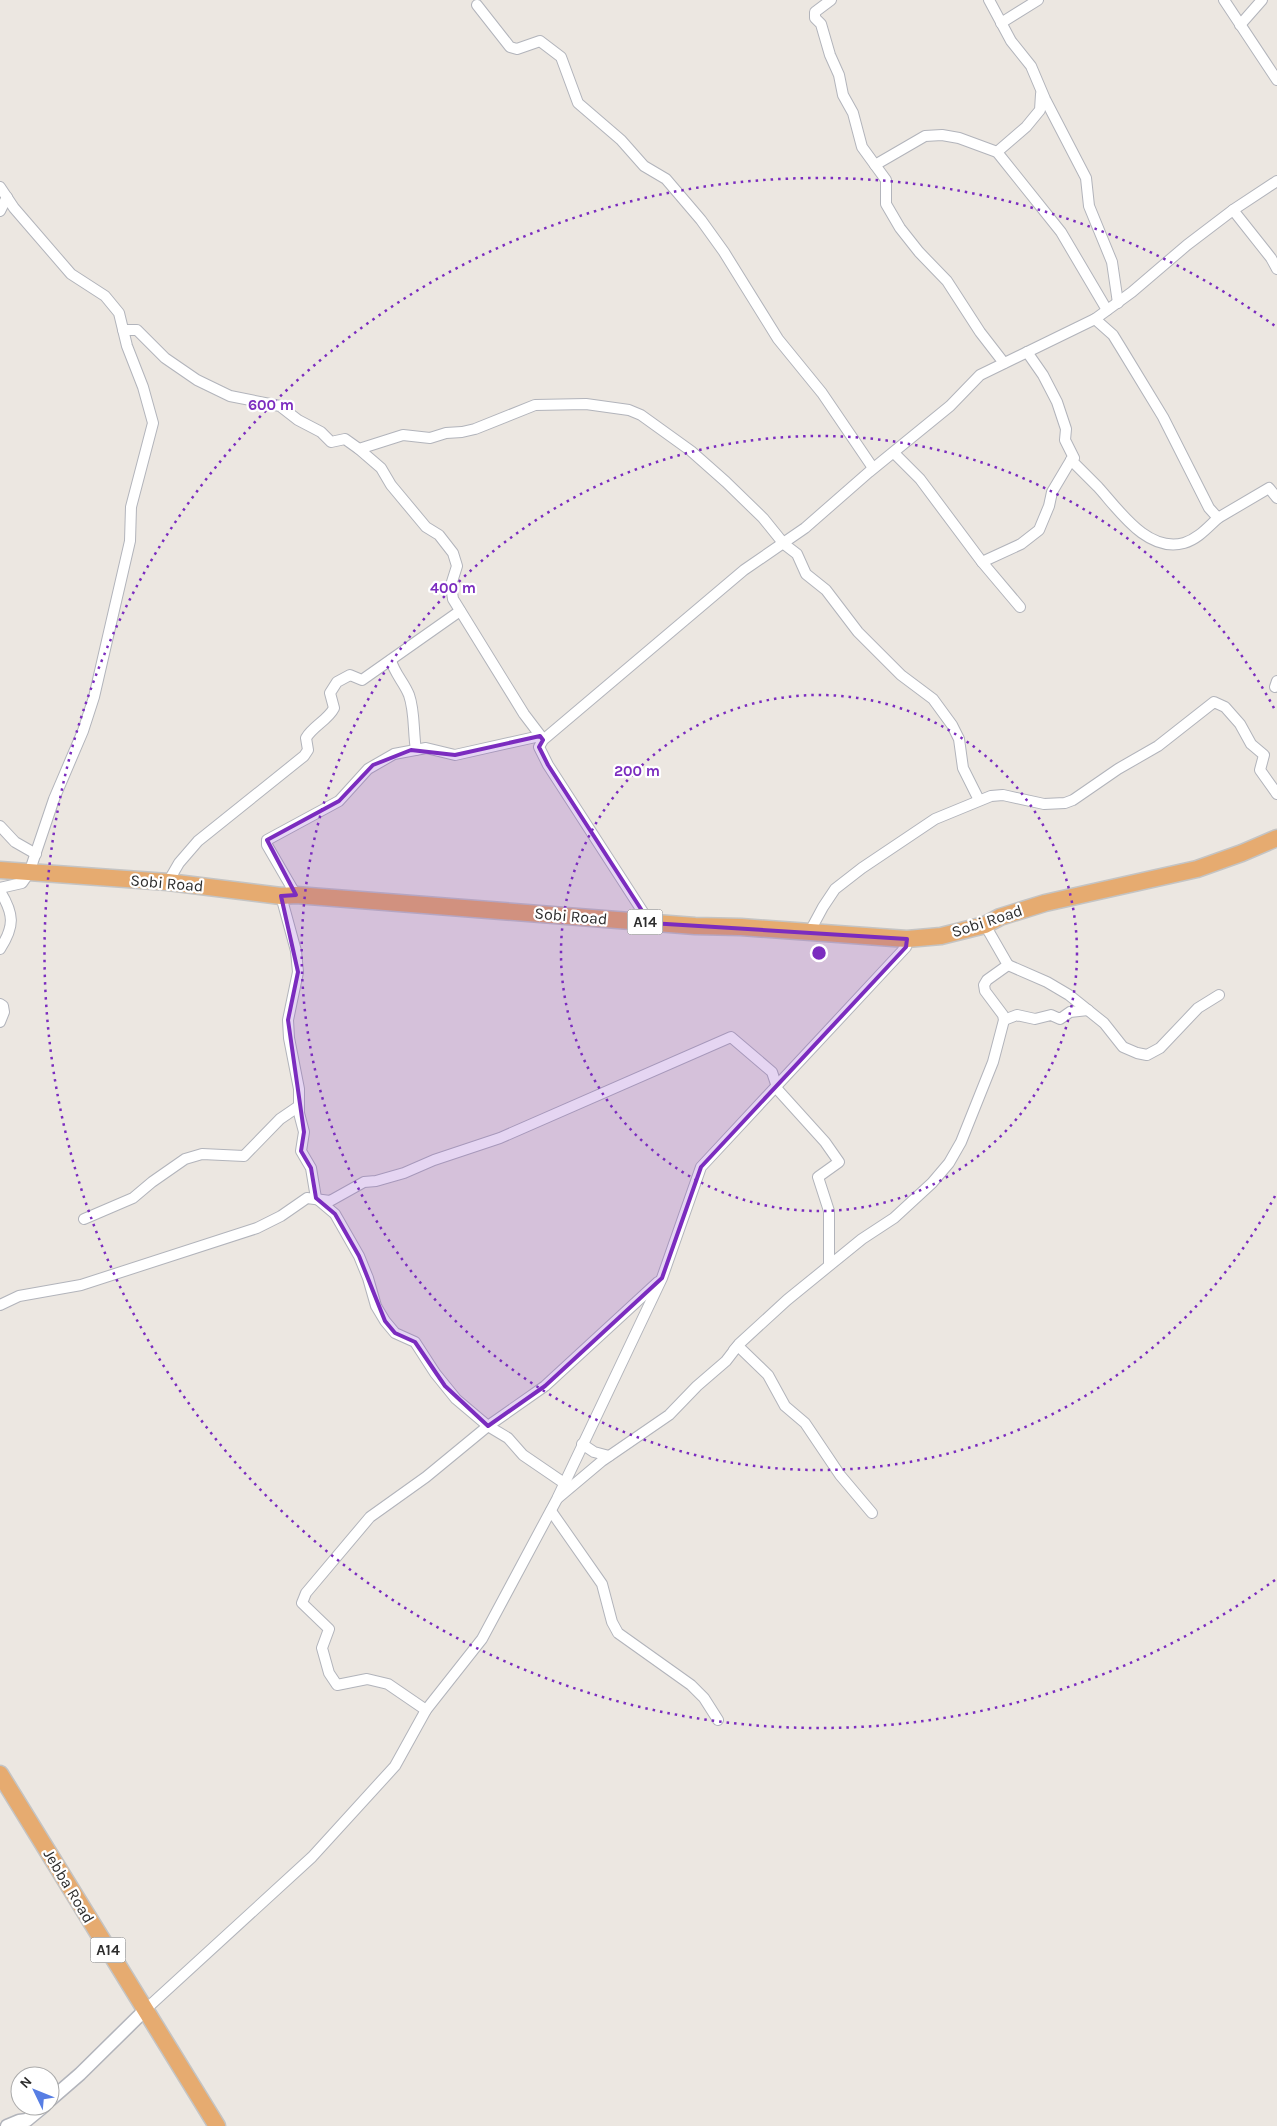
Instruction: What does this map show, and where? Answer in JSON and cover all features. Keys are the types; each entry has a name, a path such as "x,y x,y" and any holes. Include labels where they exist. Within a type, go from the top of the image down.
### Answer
{"highway":[{"name":"Sobi Road","path":"0,870 168,882 289,896 650,923 695,926 741,926 809,933 907,939 961,932 985,924 1000,916 1044,903 1197,869 1277,838"},
{"name":"Jebba Road","path":"0,1774 142,2013 217,2126"},
{"name":"A14","path":"0,1793 142,2013 206,2126"}],"street":[{"path":"831,0 815,12 815,18 821,24 830,55 839,75 843,95 853,113 862,147 886,180 886,204 900,228 919,252 947,281 980,332 1004,363"},
{"path":"989,0 1011,41 1027,59 1041,91 1086,178 1089,206 1112,262 1118,303"},
{"path":"1001,23 1038,0"},
{"path":"1224,0 1277,80"},
{"path":"1240,25 1262,0"},
{"path":"477,5 510,47 517,48 540,41 561,57 578,103 621,140 644,166 666,179 724,252 778,339 822,393 873,468"},
{"path":"997,152 1026,127 1040,110 1041,91"},
{"path":"875,165 925,136 942,135 959,138 997,152 1061,232 1107,310"},
{"path":"564,1483 523,1455 508,1438 488,1426 451,1392 435,1373 415,1342 395,1332 385,1321 376,1306 359,1256 335,1214 316,1198 311,1168 301,1151 304,1132 299,1106 299,1089 289,1038 288,1020 298,972 289,896 267,845 267,840 338,801 372,765 394,754 426,748 455,755 542,738 744,570 805,528 873,468 950,406 972,381 980,375 1094,319 1118,303 1186,245 1232,210 1277,181"},
{"path":"0,188 71,274 105,296 119,313 153,422 131,507 130,541 94,697 83,731 54,799 30,873 22,882 0,889 11,912 11,925 7,938 0,949"},
{"path":"0,211 7,197"},
{"path":"1232,210 1271,258 1277,269"},
{"path":"1094,319 1113,335 1122,348 1163,417 1209,508 1218,518"},
{"path":"123,330 137,330 165,358 215,390 230,396 280,406 298,420 321,432 332,442 345,439 380,468 426,528 439,535 453,552 457,566 451,593 460,611 524,714 542,738"},
{"path":"982,562 1021,544 1039,530 1052,492 1074,458 1065,440 1066,429 1057,402 1043,375 1027,352"},
{"path":"359,449 403,435 430,438 446,432 462,432 475,429 535,405 586,404 629,410 652,422 710,466 763,518 784,544 797,554 806,574 826,590 858,632 901,675 933,699 952,725 959,739 963,768 979,800"},
{"path":"894,453 920,479 982,562 1020,606"},
{"path":"1071,460 1099,488 1124,518 1150,538 1163,543 1182,544 1193,540 1218,518 1269,488 1277,498"},
{"path":"168,882 178,862 198,841 304,756 308,750 306,738 312,729 331,714 334,708 330,693 337,682 350,675 362,680 460,611"},
{"path":"391,660 409,696 413,715 412,725 416,750"},
{"path":"809,933 822,907 835,889 862,868 935,819 967,808 979,800 1003,795 1044,804 1065,803 1073,800 1118,769 1158,746 1214,702 1224,707 1240,724 1250,744 1264,755 1260,770 1277,794"},
{"path":"542,738 539,748 548,765 650,923"},
{"path":"0,826 15,842 36,854"},
{"path":"985,924 1008,964 1047,982 1069,995 1104,1023 1123,1047 1137,1053 1147,1055 1160,1048 1198,1008 1219,995"},
{"path":"60,2091 142,2013 312,1857 395,1766 426,1710 482,1639 551,1511 662,1278 701,1167 906,947 907,939"},
{"path":"557,1499 610,1456 668,1415 787,1300 862,1239 894,1218 932,1183 949,1163 961,1142 982,1091 993,1062 1004,1020 1003,1015 985,991 984,985 987,980 1008,964"},
{"path":"0,1004 3,1006 4,1012 0,1022"},
{"path":"1004,1020 1018,1015 1035,1019 1051,1015 1060,1019 1070,1012 1088,1010"},
{"path":"0,1305 19,1296 81,1285 257,1228 281,1216 307,1198 330,1201 364,1182 376,1181 404,1172 500,1138 732,1037 772,1072 778,1090 839,1162 818,1177 829,1211 829,1265"},
{"path":"84,1219 133,1198 185,1159 202,1154 244,1156 280,1119 299,1106"},
{"path":"426,1710 388,1684 367,1679 337,1685 329,1673 322,1648 329,1629 302,1603 306,1593 370,1517 426,1477 488,1426 545,1386 662,1278"},
{"path":"738,1346 768,1374 784,1406 805,1423 830,1462 872,1512"},
{"path":"582,1444 594,1452 610,1456"},
{"path":"551,1511 567,1537 602,1584 612,1622 618,1633 691,1685 704,1698 718,1720"},
{"path":"7,2126 27,2120 32,2116"}],"highlighted area":[{"path":"540,736 543,740 539,747 548,765 650,923 907,939 906,947 701,1167 662,1278 545,1386 488,1426 445,1386 415,1342 395,1333 385,1321 359,1256 335,1214 316,1198 311,1168 301,1151 304,1132 288,1020 298,972 281,896 296,895 267,840 339,801 373,765 411,750 455,755"}]}
